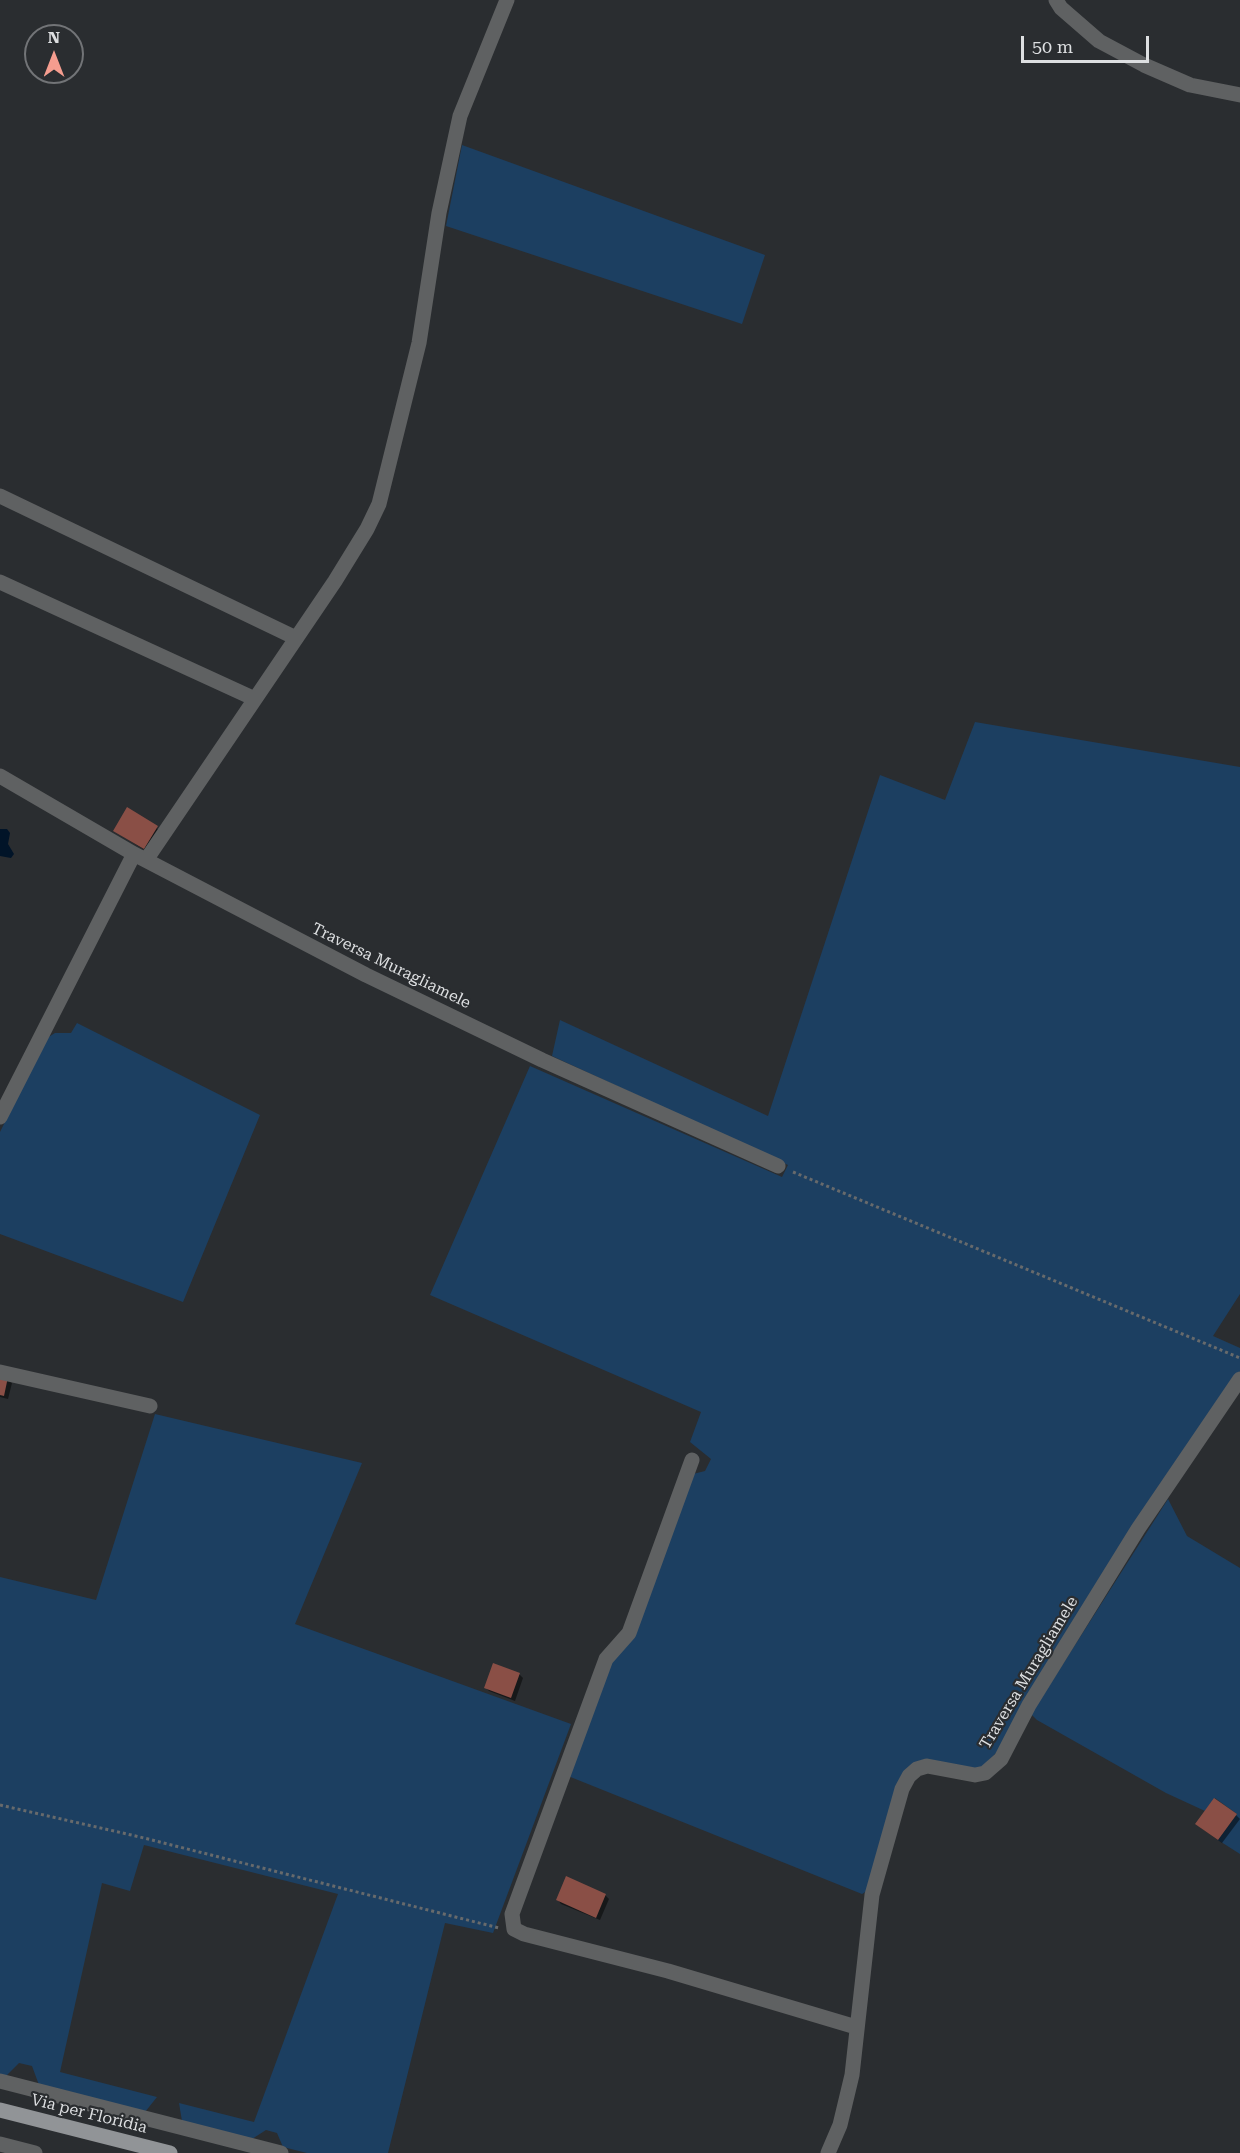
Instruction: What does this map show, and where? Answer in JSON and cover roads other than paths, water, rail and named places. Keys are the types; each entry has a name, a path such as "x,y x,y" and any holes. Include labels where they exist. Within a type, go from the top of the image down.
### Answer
{"main road":[{"name":"Via per Floridia","path":"0,2110 170,2153"}],"street":[{"path":"0,1117 140,857 255,699 335,581 367,530 379,504 419,343 440,213 460,116 507,0"},
{"path":"1056,0 1061,8 1099,41 1144,65 1190,85 1240,95"},
{"path":"0,495 296,638"},
{"path":"0,582 255,699"},
{"name":"Traversa Muragliamele","path":"0,776 140,857 366,975 511,1045 778,1166"},
{"path":"0,1372 150,1406"},
{"name":"Traversa Muragliamele","path":"828,2153 840,2125 852,2075 872,1895 902,1789 917,1769 927,1766 975,1775 986,1773 1000,1759 1029,1705 1138,1529 1240,1379"},
{"path":"692,1460 629,1633 606,1659 512,1914 514,1929 524,1934 668,1971 856,2027"},
{"path":"0,2081 281,2153"},
{"path":"0,2144 35,2153"}]}
